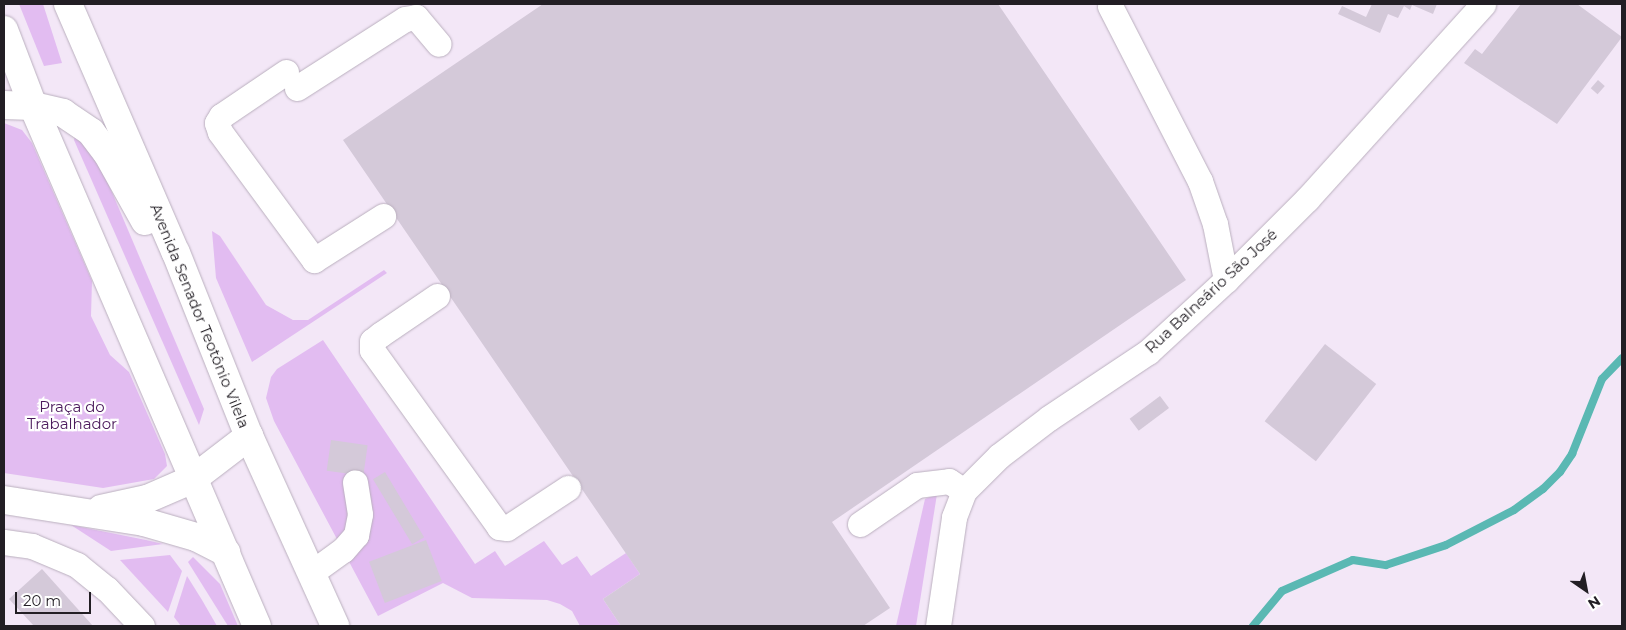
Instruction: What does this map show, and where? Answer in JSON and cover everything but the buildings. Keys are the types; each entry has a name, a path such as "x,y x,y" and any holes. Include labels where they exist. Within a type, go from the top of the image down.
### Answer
{"main road":[{"name":"Avenida Senador Teotônio Vilela","path":"68,4 176,253 201,320 249,436 335,626"},
{"path":"4,30 33,106 257,626"},
{"path":"4,105 33,106 63,113 91,132 117,169 201,320"},
{"path":"85,512 147,499 193,479 249,436"},
{"path":"4,500 85,512 169,529 226,552"}],"street":[{"name":"Rua Balneário São José","path":"938,626 954,517 964,491 999,456 1049,418 1148,352 1226,280 1307,199 1484,4"},
{"path":"1110,6 1200,181 1215,224 1226,280"},
{"path":"383,216 314,260 220,132 217,124 221,116 404,19 416,17 438,44"},
{"path":"437,296 372,341 372,350 499,527 507,528 568,488"},
{"path":"860,524 917,485 935,481 949,481 964,491"},
{"path":"311,573 343,550 356,535 360,514 355,482"},
{"path":"4,542 32,546 77,565 107,589 142,626"},
{"path":"4,557 32,546"}],"green space":[{"path":"19,4 43,4 62,63 44,66"},
{"name":"Praça do Trabalhador","path":"4,123 22,130 32,143 92,281 91,316 110,355 129,372 165,454 167,466 154,479 103,488 4,473"},
{"path":"75,134 100,164 204,409 199,425 74,140"},
{"path":"212,231 220,236 266,305 293,320 308,320 384,270 387,273 252,362 216,278"},
{"path":"323,340 475,564 495,551 505,566 544,541 562,565 577,556 591,576 626,553 640,574 603,599 621,626 580,626 572,611 560,604 547,600 472,598 443,583 378,616 274,421 266,398 271,377 277,369"},
{"path":"937,494 916,626 896,626 925,499"},
{"path":"71,525 146,540 163,544 111,551"},
{"path":"170,555 182,571 168,612 120,560"},
{"path":"193,557 220,584 238,626 228,626 188,562"},
{"path":"187,576 217,626 181,626 174,617"}],"waterway":[{"path":"1253,626 1282,591 1353,560 1386,565 1446,545 1514,510 1543,489 1560,472 1572,454 1602,379 1622,358"}]}
